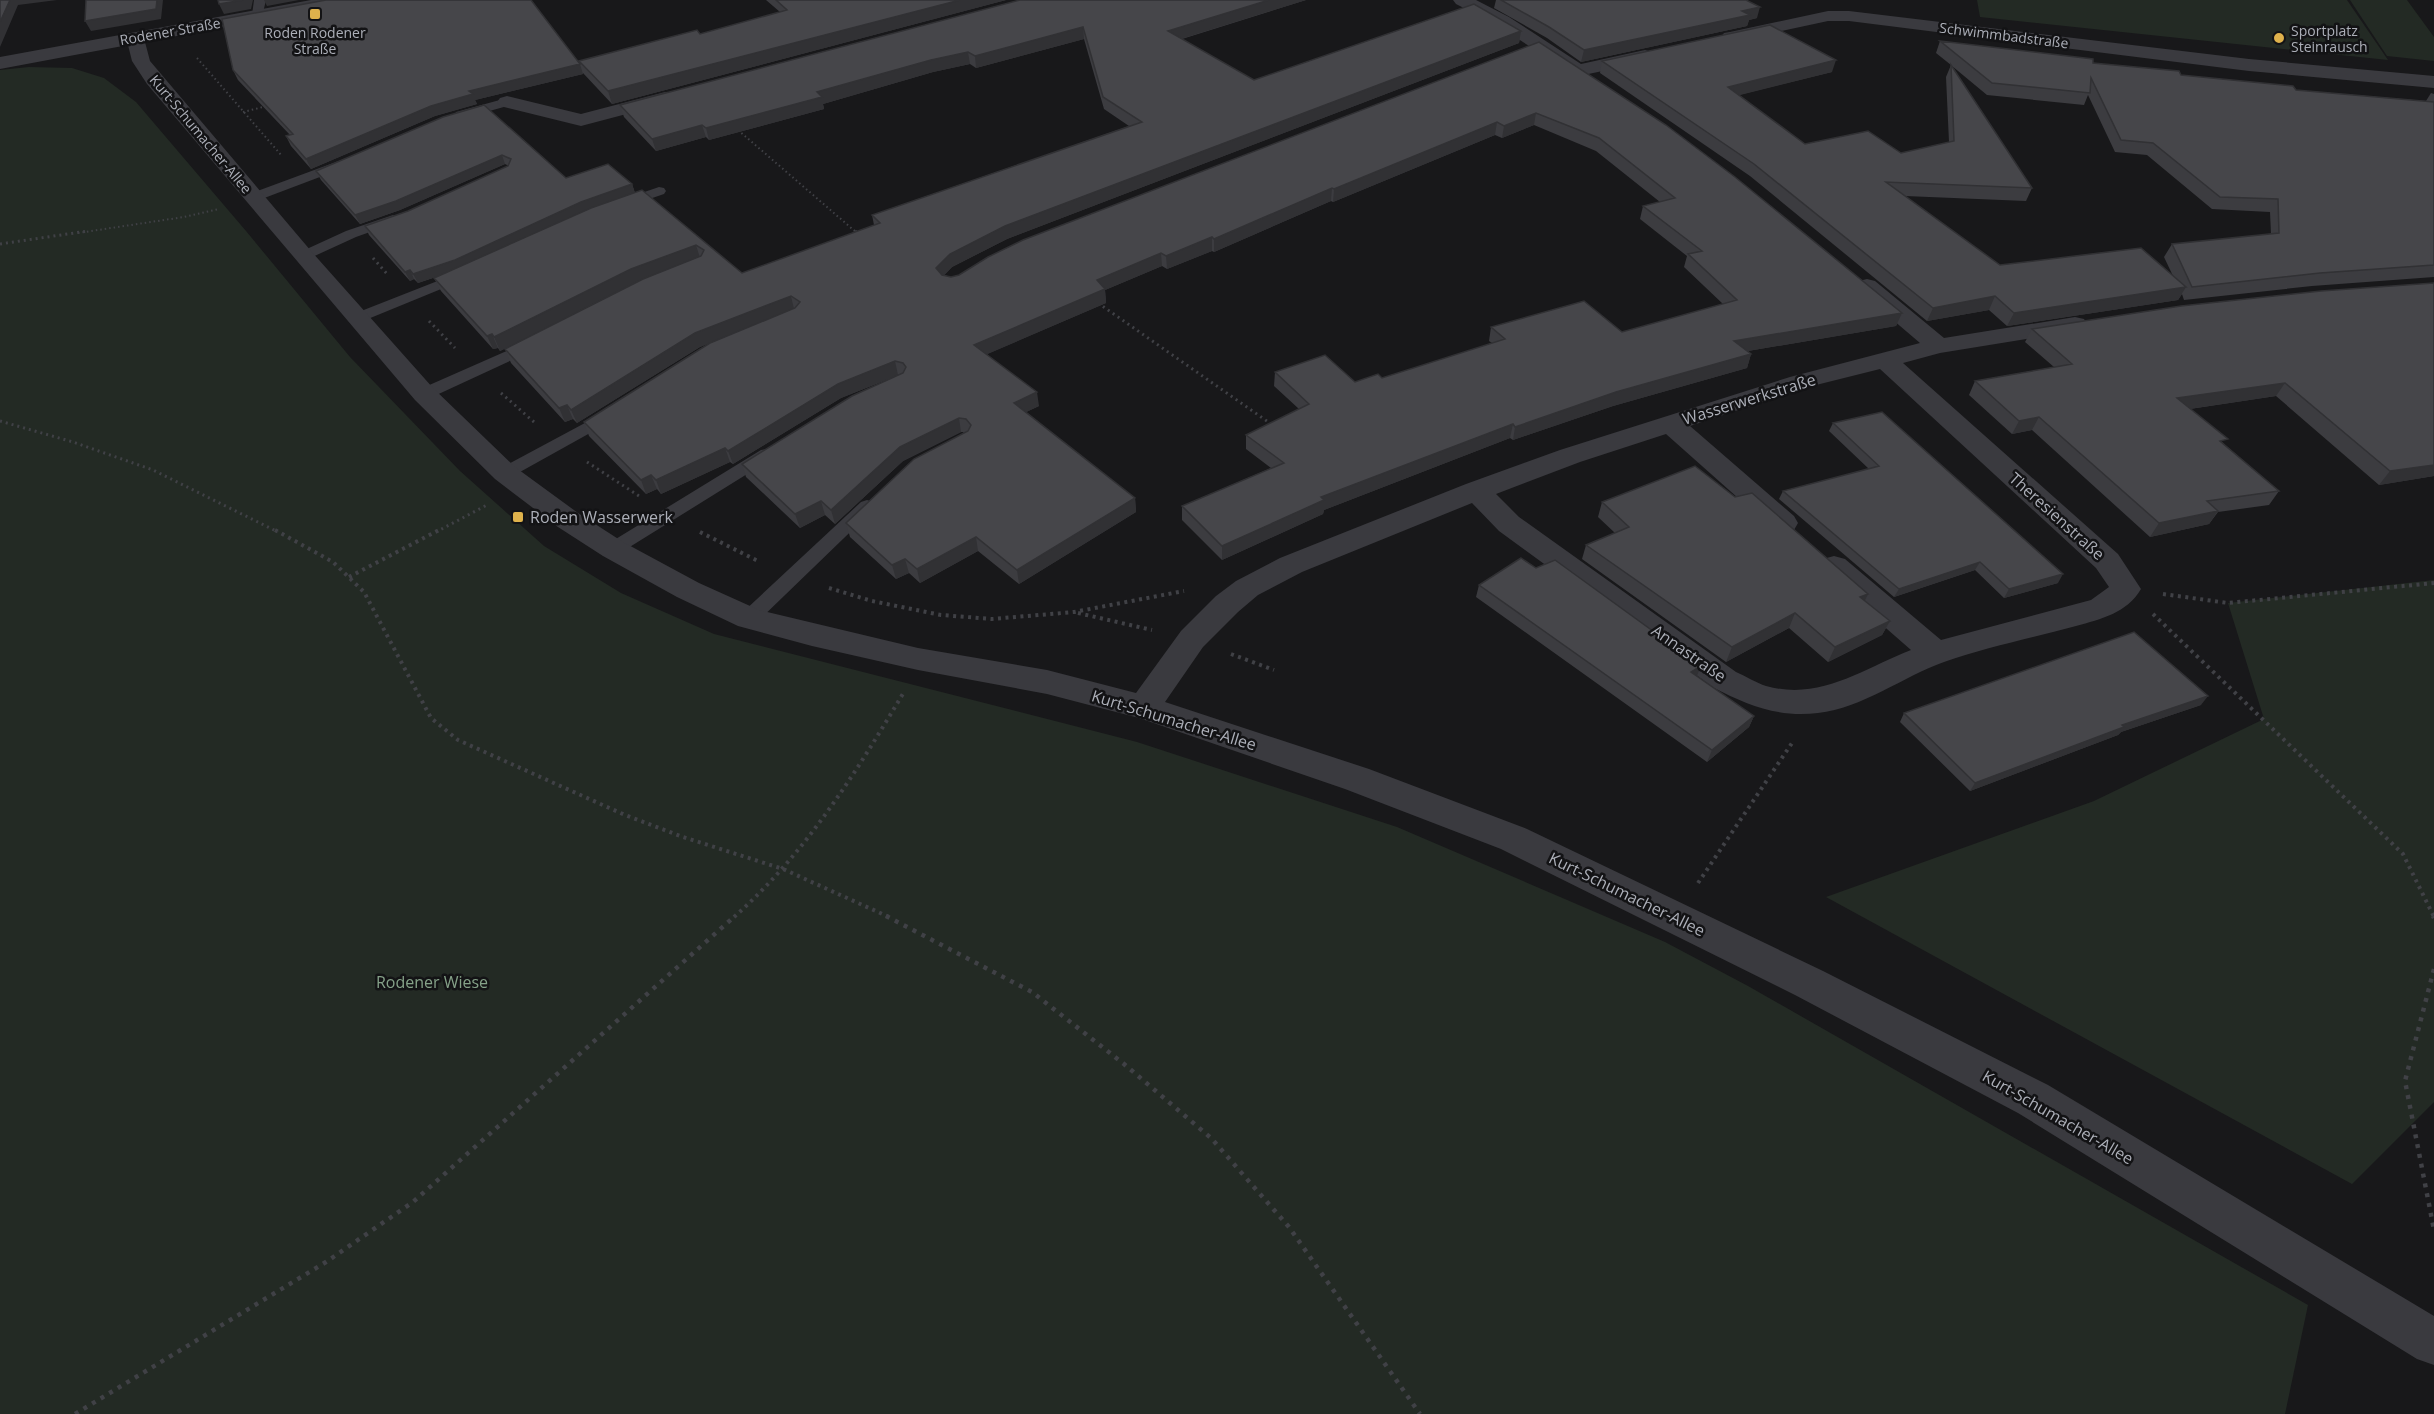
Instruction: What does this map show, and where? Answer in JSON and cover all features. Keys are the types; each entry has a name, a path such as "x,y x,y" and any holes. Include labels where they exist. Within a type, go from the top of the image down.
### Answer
{"street":[{"name":"Rodener Straße","path":"0,63 214,24 259,7 340,0"},
{"path":"1462,0 1539,44 1607,89"},
{"path":"1847,0 1869,3"},
{"name":"Schwimmbadstraße","path":"1715,41 1828,16 1849,16 2249,65 2434,82"},
{"name":"Kurt-Schumacher-Allee","path":"135,38 141,61 154,80 424,394 505,473 559,514 613,549 688,590 749,618 918,659 1047,682 1144,707 1357,779 1514,839 1809,983 2033,1099 2434,1342"},
{"path":"1517,52 1539,44"},
{"path":"1579,70 1658,53"},
{"path":"507,102 581,120 681,93"},
{"path":"1848,270 1939,346"},
{"name":"Wasserwerkstraße","path":"1144,707 1192,639 1227,603 1247,588 1291,566 1476,490 1570,456 1798,382 1939,346 2105,320"},
{"name":"Theresienstraße","path":"1885,360 2107,561 2126,589"},
{"path":"1670,423 1935,653 2101,608 2126,589"},
{"name":"Annastraße","path":"1476,490 1509,524 1725,680 1758,696 1788,702 1819,702 1843,695 1895,669 1935,653"}],"lane":[{"path":"452,118 507,102"},
{"name":"Kurt-Schumacher-Allee","path":"254,197 357,157"},
{"path":"610,209 659,191"},
{"path":"303,256 351,234 406,215"},
{"path":"357,318 476,270"},
{"path":"424,394 477,372 547,338"},
{"path":"505,473 560,445 627,404"},
{"path":"613,549 778,447"},
{"path":"749,618 884,490"}],"path":[{"path":"214,24 210,32 192,44 190,50 302,178"},
{"path":"243,112 277,103"},
{"path":"737,129 863,238"},
{"path":"0,244 184,217 220,209 254,197"},
{"path":"351,234 477,372 560,445 669,515 732,549 792,577 872,601 940,615 992,619 1074,612 1151,599 1213,584 1247,588"},
{"path":"1094,301 1278,429"},
{"path":"0,421 73,441 153,470 311,548 350,577 364,592 431,718 458,740 624,815 682,837 783,869 910,927 1032,992 1125,1064 1210,1138 1289,1227 1420,1414"},
{"path":"350,577 497,499"},
{"path":"2126,589 2228,603 2434,584"},
{"path":"2126,589 2403,854 2434,918"},
{"path":"75,1414 326,1262 413,1202 751,902 783,869 851,781 903,695"},
{"path":"1676,918 1819,702"},
{"path":"2434,969 2405,1081 2434,1230"}],"green space":[{"name":"Sportplatz Steinrausch","path":"1977,0 2347,0 2388,60 1980,17"},
{"path":"2350,0 2407,0 2434,37 2434,61 2387,56"},
{"name":"Rodener Wiese","path":"29,67 72,68 104,78 136,102 350,357 460,471 544,546 621,593 714,634 1137,742 1397,827 1665,942 1748,986 2308,1305 2285,1414 0,1414 0,70"},
{"path":"2434,580 2434,1102 2352,1184 1826,897 2094,801 2264,719 2228,603"}],"building":[{"path":"0,0 10,0 0,22"},
{"path":"86,0 157,0 156,9 85,21"},
{"path":"218,0 243,0 219,4"},
{"path":"326,0 531,0 580,64 469,91 473,94 431,106 306,159 286,136 293,134 233,70 222,19"},
{"path":"776,0 960,0 608,91 579,61 697,30 700,34 787,10"},
{"path":"1020,0 1269,0 1168,31 1254,80 1474,4 1521,31 1005,226 950,254 936,268 942,275 951,277 959,275 988,257 1023,240 1539,42 1666,125 1735,177 1902,313 1734,341 1751,354 1616,392 1515,427 1513,424 1321,497 1324,500 1222,546 1182,506 1284,463 1246,435 1309,404 1275,372 1325,355 1355,382 1378,374 1382,378 1505,339 1491,327 1584,301 1622,332 1737,300 1688,254 1702,251 1643,206 1675,198 1599,138 1536,113 1504,126 1497,122 1332,188 1214,239 1212,237 1166,256 1161,253 1097,280 1105,289 974,345 1037,392 1014,403 1135,498 1017,570 976,537 917,569 905,559 892,565 846,523 914,459 968,431 971,425 966,419 959,418 900,447 831,510 821,501 795,514 742,464 852,396 903,373 906,367 903,363 895,361 838,384 728,451 725,448 656,480 651,475 641,480 584,422 710,343 795,308 800,302 791,296 695,333 571,410 567,405 559,408 505,349 643,279 701,256 704,250 696,245 631,269 494,337 492,334 487,336 434,278 591,208 642,190 742,273 880,223 872,215 1142,122 1103,97 1083,27 975,56 968,52 931,60 817,92 822,97 706,128 702,125 652,139 620,105"},
{"path":"1501,0 1746,0 1760,7 1742,11 1750,15 1584,50"},
{"path":"1770,25 1836,60 1728,87 1805,144 1868,131 1901,153 1954,141 1951,65 2032,188 1886,182 2000,265 2141,248 2186,287 2014,313 1995,296 1933,308 1754,164 1602,61"},
{"path":"1940,41 2093,59 2093,63 2179,71 2181,75 2293,86 2296,90 2434,102 2434,265 2320,273 2192,287 2172,244 2279,233 2278,199 2220,197 2153,143 2121,140 2091,78 2090,93 1992,83"},
{"path":"484,105 566,178 608,164 632,184 581,202 455,260 413,274 410,270 405,272 365,226 408,211 508,166 511,159 502,155 396,201 355,215 316,171 443,117"},
{"path":"2434,283 2434,465 2390,471 2285,383 2177,398 2228,439 2220,441 2279,491 2207,501 2218,511 2159,523 2039,417 2019,421 1975,381 2072,364 2032,329 2181,306 2321,291"},
{"path":"1882,412 2063,574 2009,589 1980,562 1899,589 1783,491 1879,466 1833,423"},
{"path":"1695,466 1735,497 1752,493 1868,594 1860,597 1890,621 1835,647 1795,613 1732,647 1586,545 1629,527 1602,502"},
{"path":"1521,558 1536,568 1555,560 1701,666 1691,672 1754,716 1712,750 1479,585"},
{"path":"2134,632 2208,696 2122,725 2124,727 1975,783 1904,713"}],"place":[{"name":"Roden Rodener Straße","path":"315,14"},
{"name":"Sportplatz Steinrausch","path":"2279,38"},
{"name":"Roden Wasserwerk","path":"518,517"}]}
